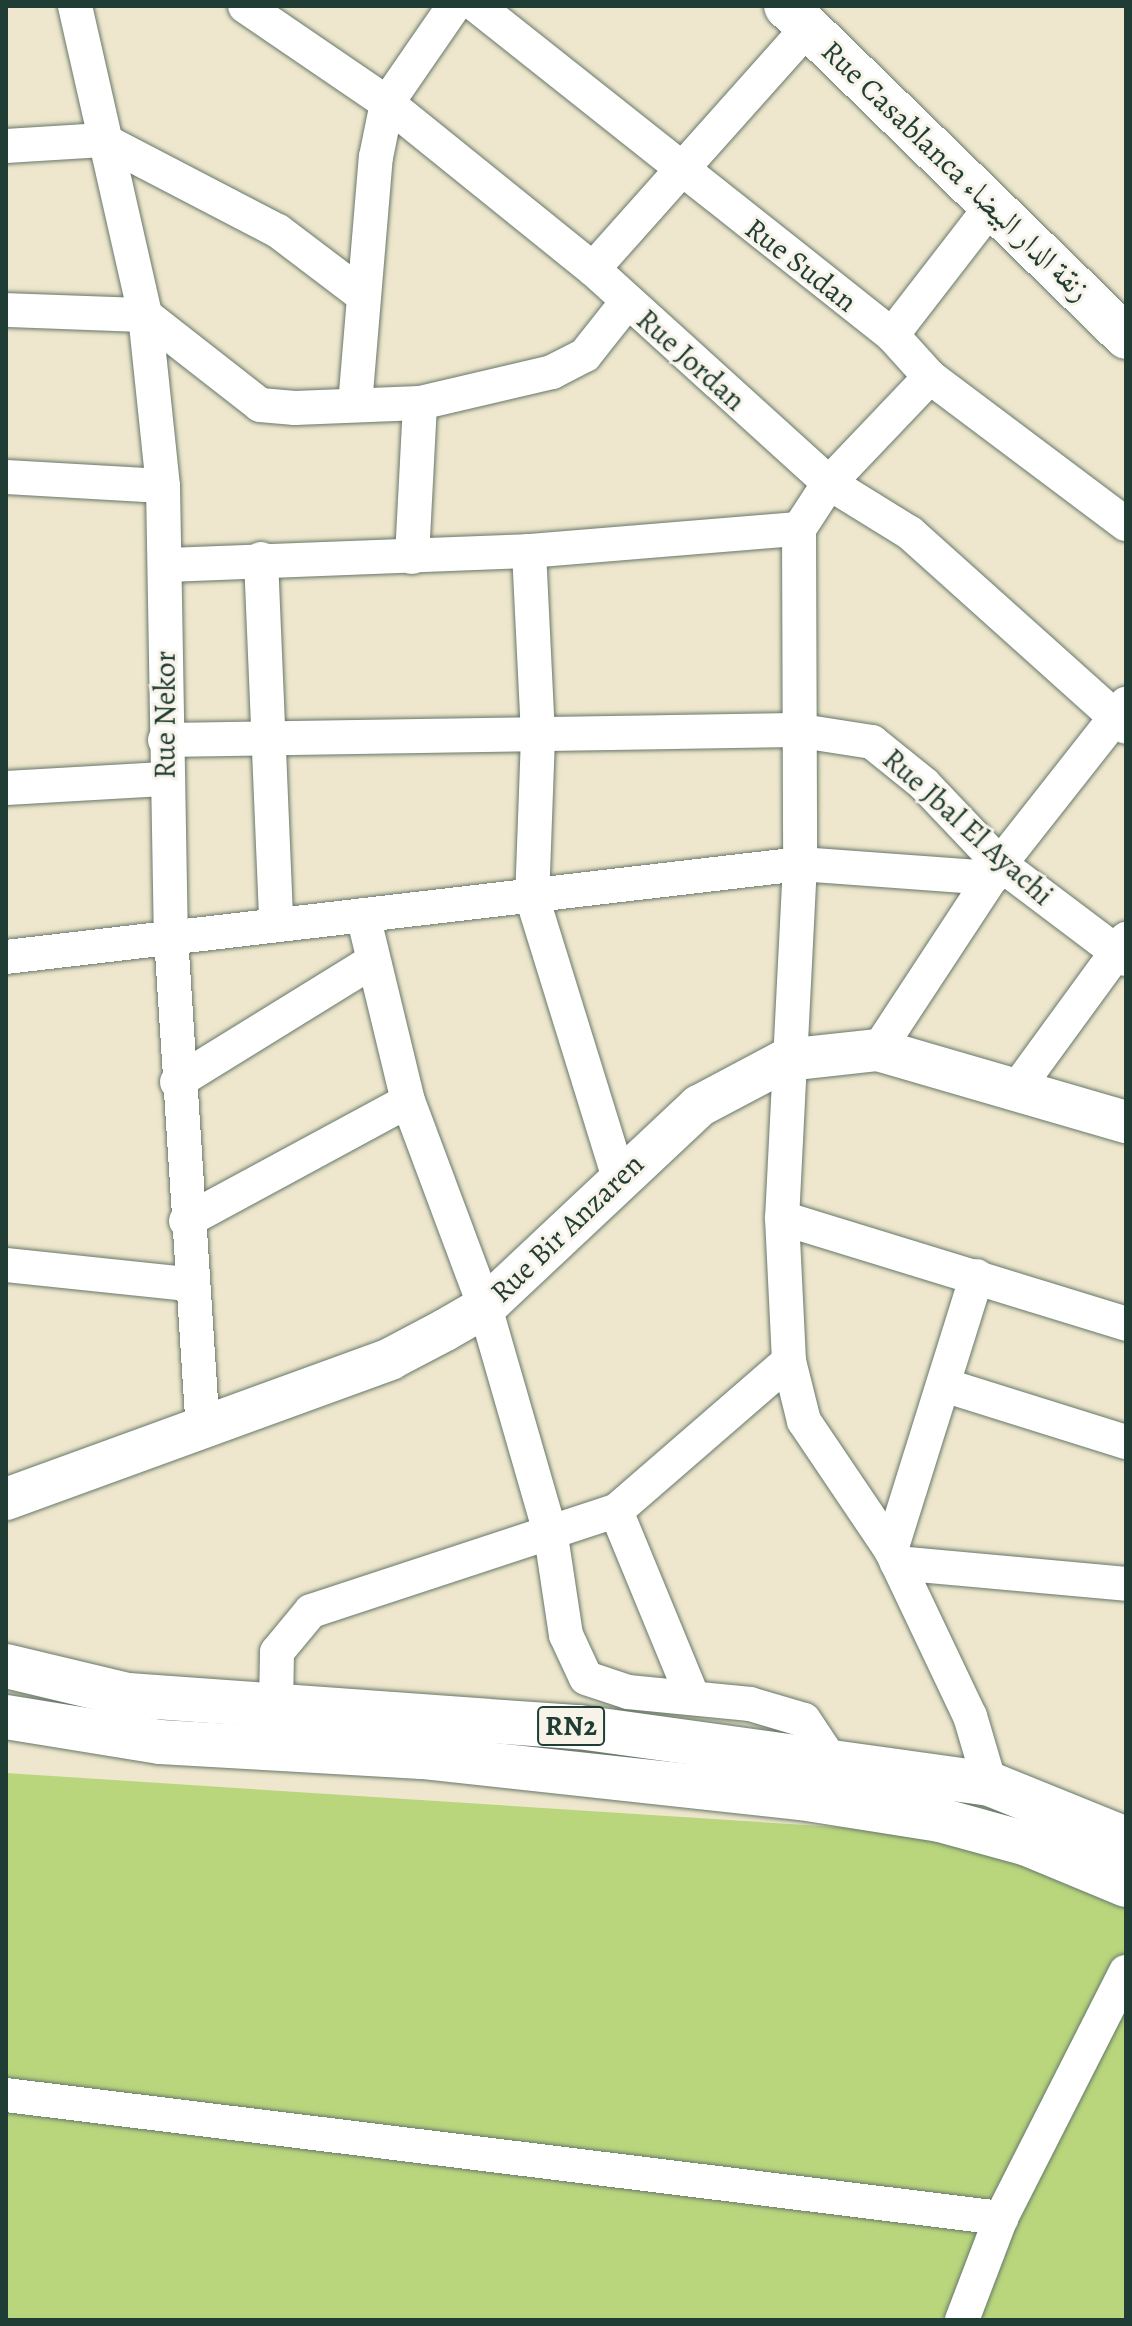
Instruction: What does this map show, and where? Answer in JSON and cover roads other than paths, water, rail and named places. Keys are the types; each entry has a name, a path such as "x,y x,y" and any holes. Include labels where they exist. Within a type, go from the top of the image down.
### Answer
{"main road":[{"name":"Rue Casablanca زنقة الدار البيضاء","path":"797,17 1126,337"},
{"name":"RN2","path":"6,1666 128,1695 579,1727 834,1765 990,1784 1126,1839"},
{"name":"RN2","path":"6,1717 160,1742 437,1759 801,1798 940,1820 1027,1844 1126,1885"}],"street":[{"name":"Rue Nekor","path":"75,6 145,315 163,486 164,779 188,1284 203,1430"},
{"name":"Rue Jordan","path":"245,6 387,103 593,269 829,483 910,533 1122,716"},
{"path":"355,405 361,294 387,103 454,6"},
{"name":"Rue Sudan","path":"477,6 679,171 892,335 930,377 1126,524"},
{"path":"593,269 679,171 797,17"},
{"path":"6,146 103,140 278,231 361,294"},
{"path":"892,335 990,208"},
{"path":"6,310 145,315 260,405 355,405 420,403 552,372 585,355 627,302"},
{"path":"930,377 829,483 799,529 795,730 800,864 786,1060 782,1218 789,1361 804,1421 894,1557 970,1716 990,1784"},
{"path":"412,557 420,403"},
{"path":"6,477 163,486"},
{"path":"165,565 529,551 799,529"},
{"path":"529,551 538,737 532,897 618,1174"},
{"path":"261,559 276,922"},
{"path":"878,1050 995,871 1122,716"},
{"name":"Rue Jbal El Ayachi","path":"165,740 268,736 538,737 795,730 872,742 924,784 995,871 1123,950"},
{"path":"6,788 164,779"},
{"path":"6,957 276,922 532,897 800,864 995,871"},
{"path":"363,915 371,962 408,1101 485,1307 551,1536 566,1635 586,1678 628,1692 693,1698 804,1720 834,1765"},
{"path":"1016,1090 1123,950"},
{"path":"177,1082 371,962"},
{"name":"Rue Bir Anzaren","path":"6,1499 203,1430 390,1359 485,1307 618,1174 699,1106 786,1060 878,1050 1126,1122"},
{"path":"186,1221 408,1101"},
{"path":"782,1218 1126,1324"},
{"path":"6,1265 188,1284"},
{"path":"894,1557 977,1276"},
{"path":"276,1705 277,1652 311,1611 551,1536 616,1511 789,1361"},
{"path":"944,1385 1126,1442"},
{"path":"616,1511 693,1698"},
{"path":"894,1557 1126,1584"},
{"path":"962,2320 1001,2218 1126,1972"},
{"path":"6,2095 1001,2218"}]}
